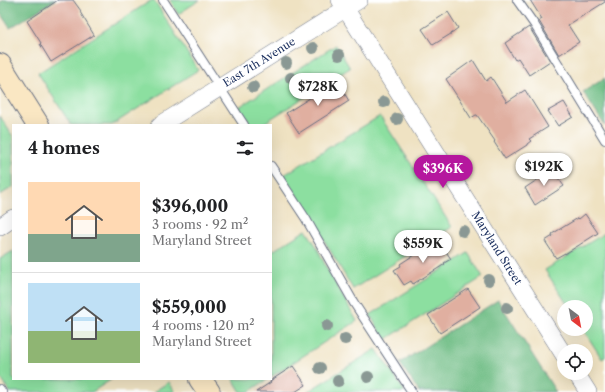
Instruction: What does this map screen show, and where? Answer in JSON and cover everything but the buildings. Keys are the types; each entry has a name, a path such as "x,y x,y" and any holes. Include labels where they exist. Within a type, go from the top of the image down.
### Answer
{"street":[{"name":"East 7th Avenue","path":"162,124 348,3"},
{"name":"Maryland Street","path":"348,3 557,344"},
{"path":"0,65 37,124"},
{"path":"0,227 12,219"},
{"path":"201,380 209,392"},
{"path":"580,380 588,392"}],"lane":[{"path":"163,0 243,124"},
{"path":"517,0 534,24 605,140"},
{"path":"272,168 306,219 354,303 412,392"}],"green space":[{"path":"4,0 55,0 10,28 0,13 0,2"},
{"path":"152,0 154,0 198,70 114,124 70,124 38,73"},
{"path":"170,0 200,0 178,14"},
{"path":"336,45 350,68 263,124 250,124 239,107"},
{"path":"605,78 605,126 583,92"},
{"path":"0,116 12,135 12,188 0,195"},
{"path":"380,116 452,227 353,289 284,175"},
{"path":"306,230 317,247 326,267 357,321 272,376 272,251"},
{"path":"605,233 605,357 602,359 587,336 593,336 593,300 564,300 545,270"},
{"path":"12,252 12,380 110,380 92,392 10,392 0,377 0,259"},
{"path":"468,253 483,277 385,340 370,315"},
{"path":"498,300 556,392 419,392 400,363"},
{"path":"376,349 405,392 307,392"},
{"path":"234,380 266,380 248,392 241,392"},
{"path":"169,382 175,392 153,392"}]}
